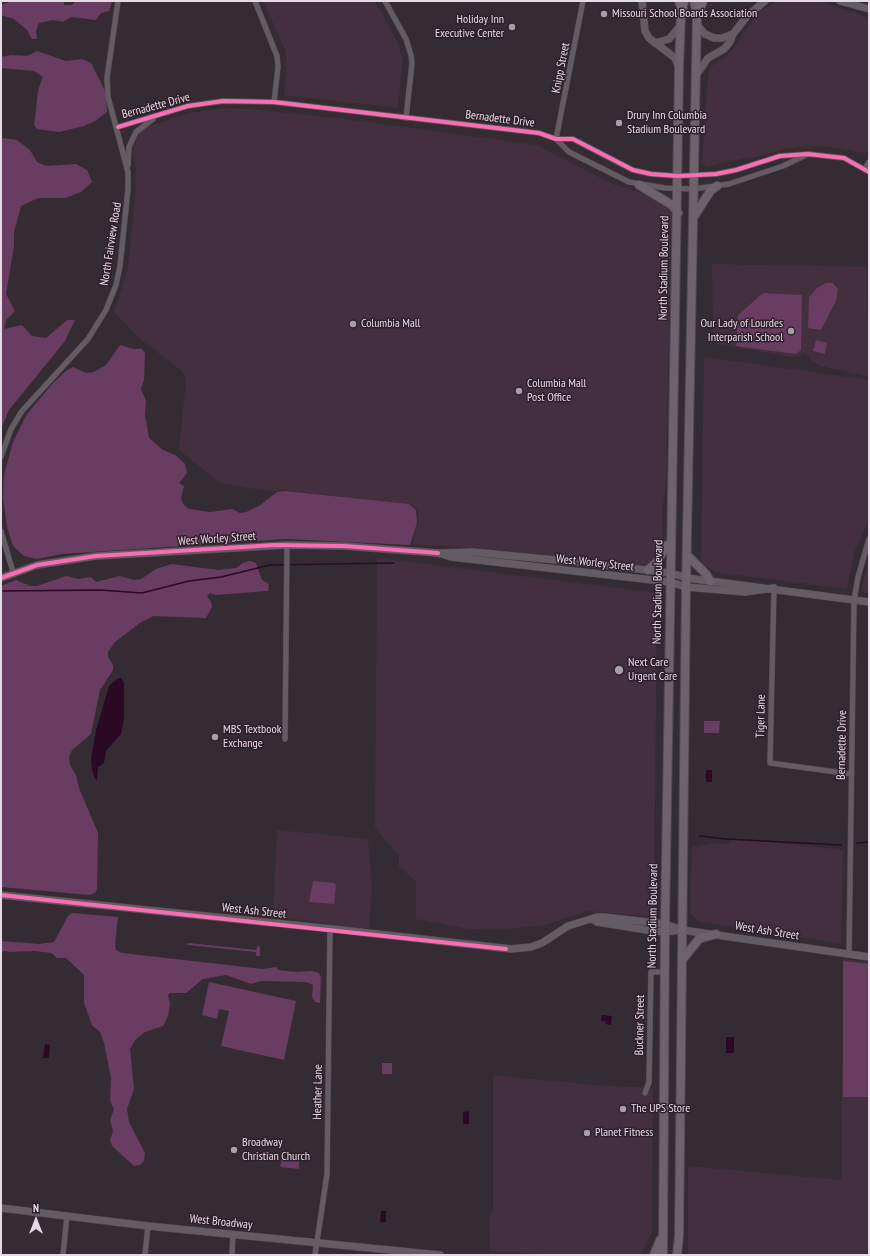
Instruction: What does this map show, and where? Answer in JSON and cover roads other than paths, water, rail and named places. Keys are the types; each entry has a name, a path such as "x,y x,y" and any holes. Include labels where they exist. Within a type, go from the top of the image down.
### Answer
{"highway":[{"path":"697,14 702,1"}],"main road":[{"path":"677,1255 679,1236 686,578 697,25 697,14 694,1"},
{"name":"North Stadium Boulevard","path":"663,1255 665,928 670,573 678,213 679,68 682,3"},
{"path":"639,185 672,205 678,213"},
{"path":"693,219 711,190 717,186"},
{"path":"648,570 657,562 666,546 671,543"},
{"path":"687,555 706,574 710,581"},
{"path":"682,960 699,939 716,934"},
{"path":"654,1255 662,1233"},
{"path":"679,1236 682,1255"}],"street":[{"name":"North Fairview Road","path":"1,457 11,429 22,411 88,339 113,297 121,254 128,199 128,172 118,127 108,97 107,78 118,1"},
{"path":"255,1 277,56 278,67 274,102"},
{"path":"385,1 406,39 411,55 412,62 406,118"},
{"name":"Knipp Street","path":"556,139 583,1"},
{"path":"642,1 645,32 655,43 674,58 679,68"},
{"path":"695,77 708,58 724,49 747,16 765,1"},
{"path":"840,1 869,9"},
{"path":"697,25 705,34 714,38 722,38 733,34"},
{"path":"655,43 669,39 680,26"},
{"name":"Bernadette Drive","path":"118,127 188,106 223,101 274,102 539,133 556,139 573,139 633,170 652,174 694,176 736,170 780,156 808,154 844,158 867,170"},
{"path":"128,172 129,147 136,132 162,114"},
{"name":"Bernadette Drive","path":"556,139 570,152 617,177 639,185 678,189 717,186 748,179 783,166 808,154"},
{"path":"867,170 869,162"},
{"path":"1,531 13,572"},
{"name":"Bernadette Drive","path":"849,954 854,600 858,577 869,538"},
{"path":"285,739 287,545"},
{"name":"West Worley Street","path":"1,578 13,572 41,564 96,556 287,545 344,546 438,554 451,557 670,582 686,587 745,592 774,588"},
{"name":"West Worley Street","path":"438,554 473,552 648,570 670,573 686,578 774,588 869,602"},
{"name":"Tiger Lane","path":"774,588 770,763 851,774"},
{"name":"West Ash Street","path":"1,896 521,949 542,943 568,926 597,917 604,917 665,928 716,934 869,957"},
{"name":"Heather Lane","path":"315,1255 327,1174 330,929"},
{"name":"Buckner Street","path":"645,1093 649,1082 651,972 665,972"},
{"name":"West Broadway","path":"1,1208 148,1226 440,1255"},
{"path":"63,1255 67,1216"},
{"path":"145,1255 148,1226"},
{"path":"232,1255 234,1234"}],"waterway":[{"path":"3,591 100,590 142,593 189,581 221,577 270,565 394,563"},
{"path":"700,836 726,839 841,845"},
{"path":"857,843 869,842"}],"place":[{"name":"Missouri School Boards Association","path":"604,14"},
{"name":"Holiday Inn Executive Center","path":"512,27"},
{"name":"Drury Inn Columbia Stadium Boulevard","path":"619,123"},
{"name":"Columbia Mall","path":"353,324"},
{"name":"Our Lady of Lourdes Interparish School","path":"791,331"},
{"name":"Columbia Mall Post Office","path":"519,391"},
{"name":"Next Care Urgent Care","path":"619,670"},
{"name":"MBS Textbook Exchange","path":"215,737"},
{"name":"The UPS Store","path":"623,1109"},
{"name":"Planet Fitness","path":"587,1133"},
{"name":"Broadway Christian Church","path":"234,1150"}]}
